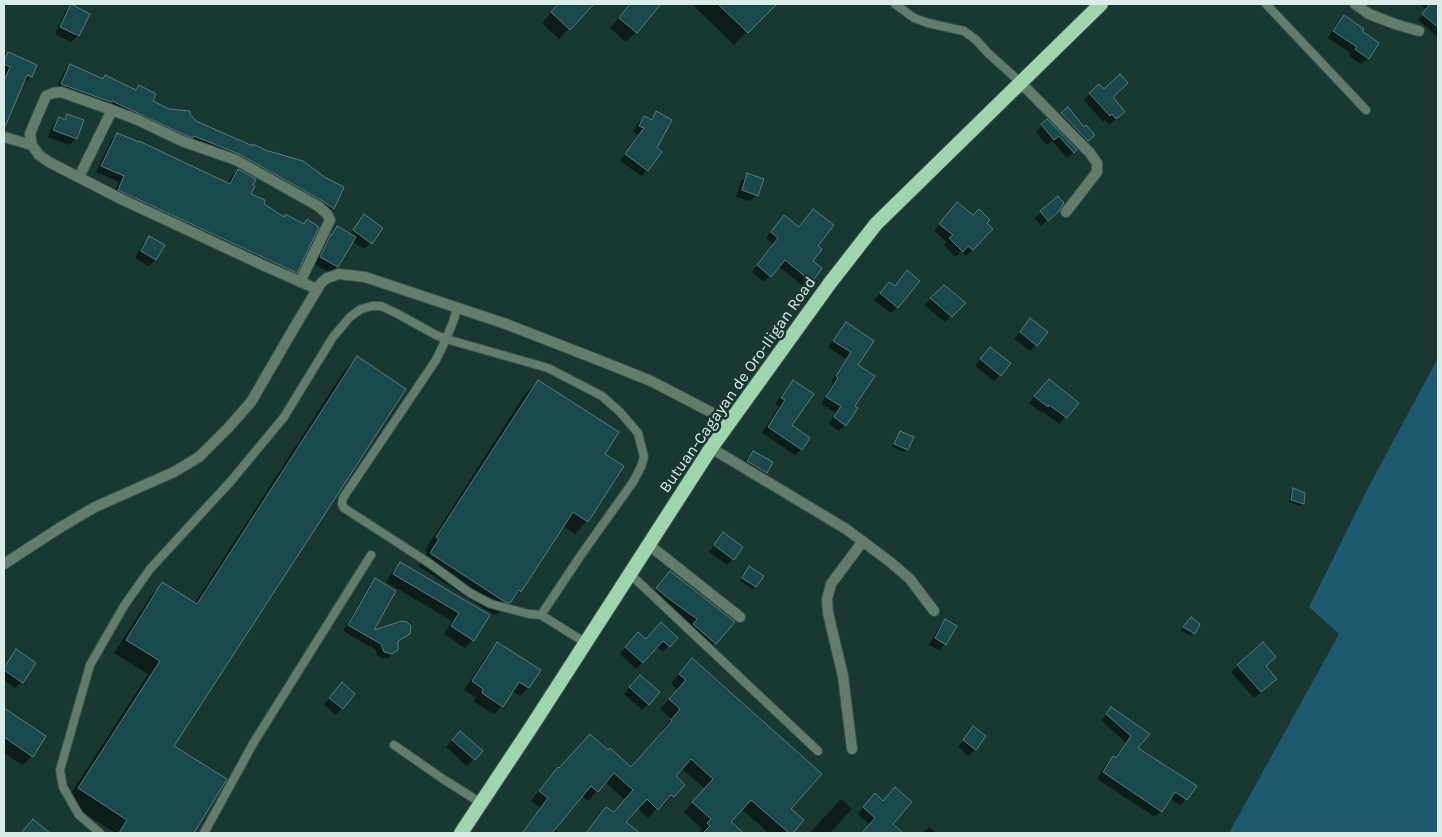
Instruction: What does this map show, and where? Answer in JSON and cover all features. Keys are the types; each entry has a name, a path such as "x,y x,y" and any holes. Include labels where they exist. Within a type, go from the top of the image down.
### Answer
{"highway":[{"name":"Butuan-Cagayan de Oro-Iligan Road","path":"460,833 586,643 711,448 876,224 1101,4"}],"street":[{"path":"1355,4 1370,14 1395,24 1419,30"},
{"path":"1020,82 1090,153 1097,163 1096,172 1066,212"},
{"path":"300,282 330,220 327,214 318,206 236,160 182,140 145,123 61,92 46,96 30,134 32,145 39,155 120,198 300,282 317,289"},
{"path":"79,177 112,110"},
{"path":"4,137 32,145"},
{"path":"4,564 95,507 174,472 199,457 251,402 321,283 339,274 351,274 372,280 506,324 651,381 730,422"},
{"path":"711,448 846,529 889,560 910,579 934,611"},
{"path":"852,750 842,676 828,613 827,598 831,584 863,541"},
{"path":"649,545 740,617"}],"lane":[{"path":"895,4 914,18 964,31 1020,82"},
{"path":"1266,4 1366,110"},
{"path":"100,833 79,815 63,787 60,770 90,665 124,606 150,568 232,481 284,417 333,338 350,317 361,308 381,306 436,336 548,368 602,396 620,412 638,433 644,458 641,467 633,482 541,615"},
{"path":"457,308 453,322 436,360 343,498 342,506 429,563 470,593 491,604 529,614 541,615 586,643"},
{"path":"204,833 254,742 371,555"},
{"path":"630,574 818,752"},
{"path":"394,745 481,803"}],"water":[{"path":"1438,358 1438,833 1229,833 1339,634 1309,607 1368,488"}],"building":[{"path":"71,4 90,14 79,36 60,27"},
{"path":"558,4 594,4 570,30 551,12"},
{"path":"630,4 661,4 637,33 619,18"},
{"path":"718,4 777,4 748,33"},
{"path":"1430,4 1438,4 1438,27 1422,14"},
{"path":"1344,15 1364,29 1362,31 1379,43 1369,59 1355,49 1357,47 1333,31"},
{"path":"8,52 37,65 32,77 27,75 4,129 4,81 10,67 4,64 4,62"},
{"path":"70,64 103,79 105,75 136,90 139,85 156,94 153,101 169,109 190,111 190,114 196,121 253,146 253,144 265,150 303,161 326,178 344,187 334,209 239,154 194,136 193,138 185,135 112,101 61,84"},
{"path":"1120,74 1128,83 1113,97 1125,112 1116,119 1112,114 1110,116 1089,93 1099,84 1104,89"},
{"path":"1068,107 1084,127 1086,125 1095,135 1088,141 1061,113"},
{"path":"656,111 672,120 657,148 662,152 648,171 625,154 644,128 639,126 644,116 652,120"},
{"path":"67,114 84,120 77,139 53,130 59,117 65,120"},
{"path":"1047,119 1077,150 1074,153 1059,136 1054,140 1041,124"},
{"path":"117,133 139,141 230,184 238,169 256,179 251,194 265,200 264,204 284,217 285,214 304,224 307,219 319,227 297,273 118,190 124,176 101,166"},
{"path":"747,173 764,179 758,196 742,190"},
{"path":"1058,196 1064,203 1059,211 1048,221 1040,211"},
{"path":"957,202 973,215 979,209 990,220 987,223 993,229 973,250 968,246 963,252 949,238 953,235 939,224"},
{"path":"813,209 834,225 818,246 822,249 813,261 822,268 812,282 785,260 771,277 757,265 778,238 771,232 784,215 799,227"},
{"path":"364,214 383,228 372,244 353,230"},
{"path":"337,226 356,237 338,267 320,257"},
{"path":"149,236 165,245 156,260 141,251"},
{"path":"907,270 920,281 898,308 880,293 889,282 895,286"},
{"path":"944,285 966,303 952,317 930,298"},
{"path":"1030,318 1048,332 1037,346 1020,332"},
{"path":"846,322 874,341 858,365 875,376 855,406 858,408 846,426 834,417 841,406 826,397 851,352 833,341"},
{"path":"990,347 1011,363 1001,376 980,359"},
{"path":"357,356 406,389 174,746 227,779 194,833 119,833 127,820 78,788 160,661 126,640 162,582 197,604"},
{"path":"1049,379 1079,403 1067,418 1034,396"},
{"path":"538,380 619,432 605,454 624,466 588,522 573,512 521,592 519,590 510,603 505,602 430,553 439,539 436,537"},
{"path":"793,380 814,394 792,425 810,438 802,450 768,427 785,400 781,398"},
{"path":"900,431 914,437 908,450 894,444"},
{"path":"753,451 773,462 767,473 747,461"},
{"path":"1293,488 1305,493 1304,504 1291,500"},
{"path":"723,532 743,547 734,560 714,545"},
{"path":"400,562 490,615 474,641 451,626 459,613 393,574"},
{"path":"749,566 764,576 756,587 742,578"},
{"path":"670,571 735,622 716,644 693,624 697,619 656,588"},
{"path":"375,578 396,591 374,630 402,621 407,622 411,626 410,634 398,641 398,650 392,654 384,652 381,644 348,625"},
{"path":"1191,617 1200,624 1195,634 1183,627"},
{"path":"945,619 957,626 946,645 935,638"},
{"path":"661,622 678,638 670,647 663,641 643,663 625,647 638,632 646,639"},
{"path":"497,642 541,670 529,688 519,682 503,707 482,693 483,689 472,681"},
{"path":"1263,642 1276,657 1266,666 1277,679 1261,692 1237,665"},
{"path":"16,649 36,663 23,683 4,670"},
{"path":"692,658 822,774 791,809 804,820 793,833 789,833 751,800 731,822 744,833 703,833 710,826 707,823 711,819 692,802 713,779 691,759 676,776 685,785 674,797 671,795 658,810 647,799 626,822 640,833 586,833 606,807 614,812 633,790 614,773 598,792 591,786 552,833 522,833 548,798 539,791 558,767 590,734 608,750 610,748 631,767 672,721 680,709 669,699 686,680 679,674"},
{"path":"640,675 660,692 649,705 629,687"},
{"path":"342,682 355,694 343,709 329,698"},
{"path":"1111,707 1150,734 1138,748 1197,786 1187,800 1175,792 1162,812 1103,772 1113,756 1116,758 1131,736 1106,714"},
{"path":"4,708 46,736 33,757 4,737"},
{"path":"973,726 986,736 976,750 963,740"},
{"path":"460,731 483,751 475,760 452,740"},
{"path":"895,787 912,802 893,824 903,833 862,833 875,818 863,807 875,793 883,801"},
{"path":"33,819 50,833 21,833"}]}
